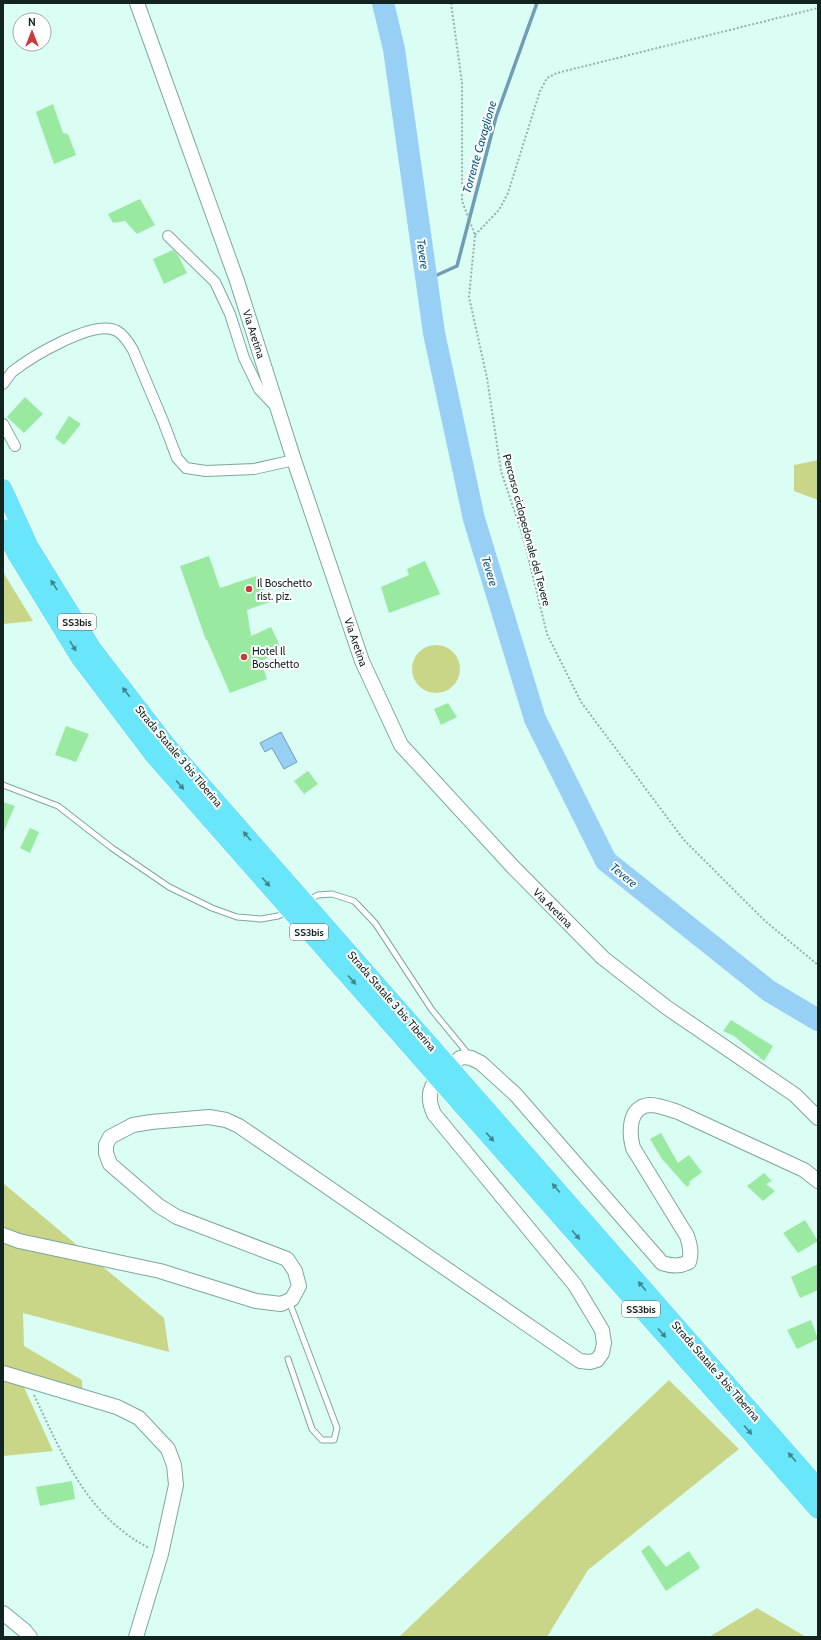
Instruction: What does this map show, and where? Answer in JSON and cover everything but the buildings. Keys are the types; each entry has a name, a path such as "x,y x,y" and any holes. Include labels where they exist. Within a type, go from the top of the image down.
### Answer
{"highway":[{"name":"Strada Statale 3 bis Tiberina","path":"3,488 30,547 93,649 161,750"},
{"name":"Strada Statale 3 bis Tiberina","path":"3,528 16,554 79,657 470,1103 818,1510"},
{"name":"Strada Statale 3 bis Tiberina","path":"470,1103 818,1486"}],"street":[{"name":"Via Aretina","path":"137,3 237,281 294,460 362,661 401,745 513,867 603,958 666,1007 795,1095 818,1118"},
{"path":"168,236 215,282 230,314 244,358 259,389 278,409"},
{"path":"3,384 11,373 38,355 92,329 107,328 118,331 127,340 133,350 158,408 177,458 186,468 206,471 254,469 294,460"},
{"path":"3,424 15,446"},
{"path":"3,1235 19,1241 160,1271 256,1301 281,1304 292,1299 298,1286 295,1271 287,1259 177,1216 159,1206 110,1164 106,1153 106,1145 110,1137 133,1125 209,1117 226,1120 246,1130 580,1361 590,1362 597,1360 602,1353 604,1343 602,1330 575,1285 434,1114 430,1106 428,1095 431,1086 460,1058 471,1058 481,1064 516,1095 662,1263 672,1266 681,1266 689,1262 691,1248 687,1236 633,1148 630,1137 630,1126 632,1117 640,1108 649,1105 662,1106 678,1112 804,1170 818,1181"},
{"path":"3,1373 117,1407 139,1418 168,1449 174,1465 176,1485 161,1554 136,1637"},
{"path":"3,1613 30,1637"}],"lane":[{"path":"3,785 58,806 112,848 169,887 212,908 237,917 261,919 278,916 318,896 332,894 354,901 375,923 432,1010 471,1058"},
{"path":"288,1300 337,1428 334,1440 322,1440 312,1429 288,1358"}],"path":[{"path":"451,3 462,83 462,201 476,235 499,210 508,193 540,91 547,78 564,71 818,8"},
{"name":"Percorso ciclopedonale del Tevere","path":"476,235 469,297 487,378 501,471 524,540 547,634 581,702 684,840 765,922 818,964"},
{"path":"28,1380 73,1475 93,1502 110,1521 135,1541 161,1554"}],"green space":[{"path":"818,460 818,500 794,491 794,465"},
{"path":"3,572 33,621 3,624"},
{"path":"431,645 441,645 453,652 460,664 460,674 453,686 441,693 431,693 423,689 416,682 412,674 412,664 416,656 423,649"},
{"path":"3,1183 164,1318 169,1352 23,1313 24,1346 82,1380 83,1404 23,1385 53,1451 3,1456"},
{"path":"669,1380 739,1449 588,1570 547,1637 399,1637"},
{"path":"757,1608 806,1637 709,1637"}],"water":[{"path":"281,732 297,762 284,769 272,748 265,752 260,743"}],"waterway":[{"name":"Tevere","path":"383,3 394,49 434,333 474,519 535,719 606,861 769,991 818,1020"},
{"name":"Torrente Cavaglione","path":"426,280 457,266 496,117 537,3"}],"place":[{"name":"Il Boschetto rist. piz.","path":"249,589"},
{"name":"Hotel Il Boschetto","path":"244,657"}]}
